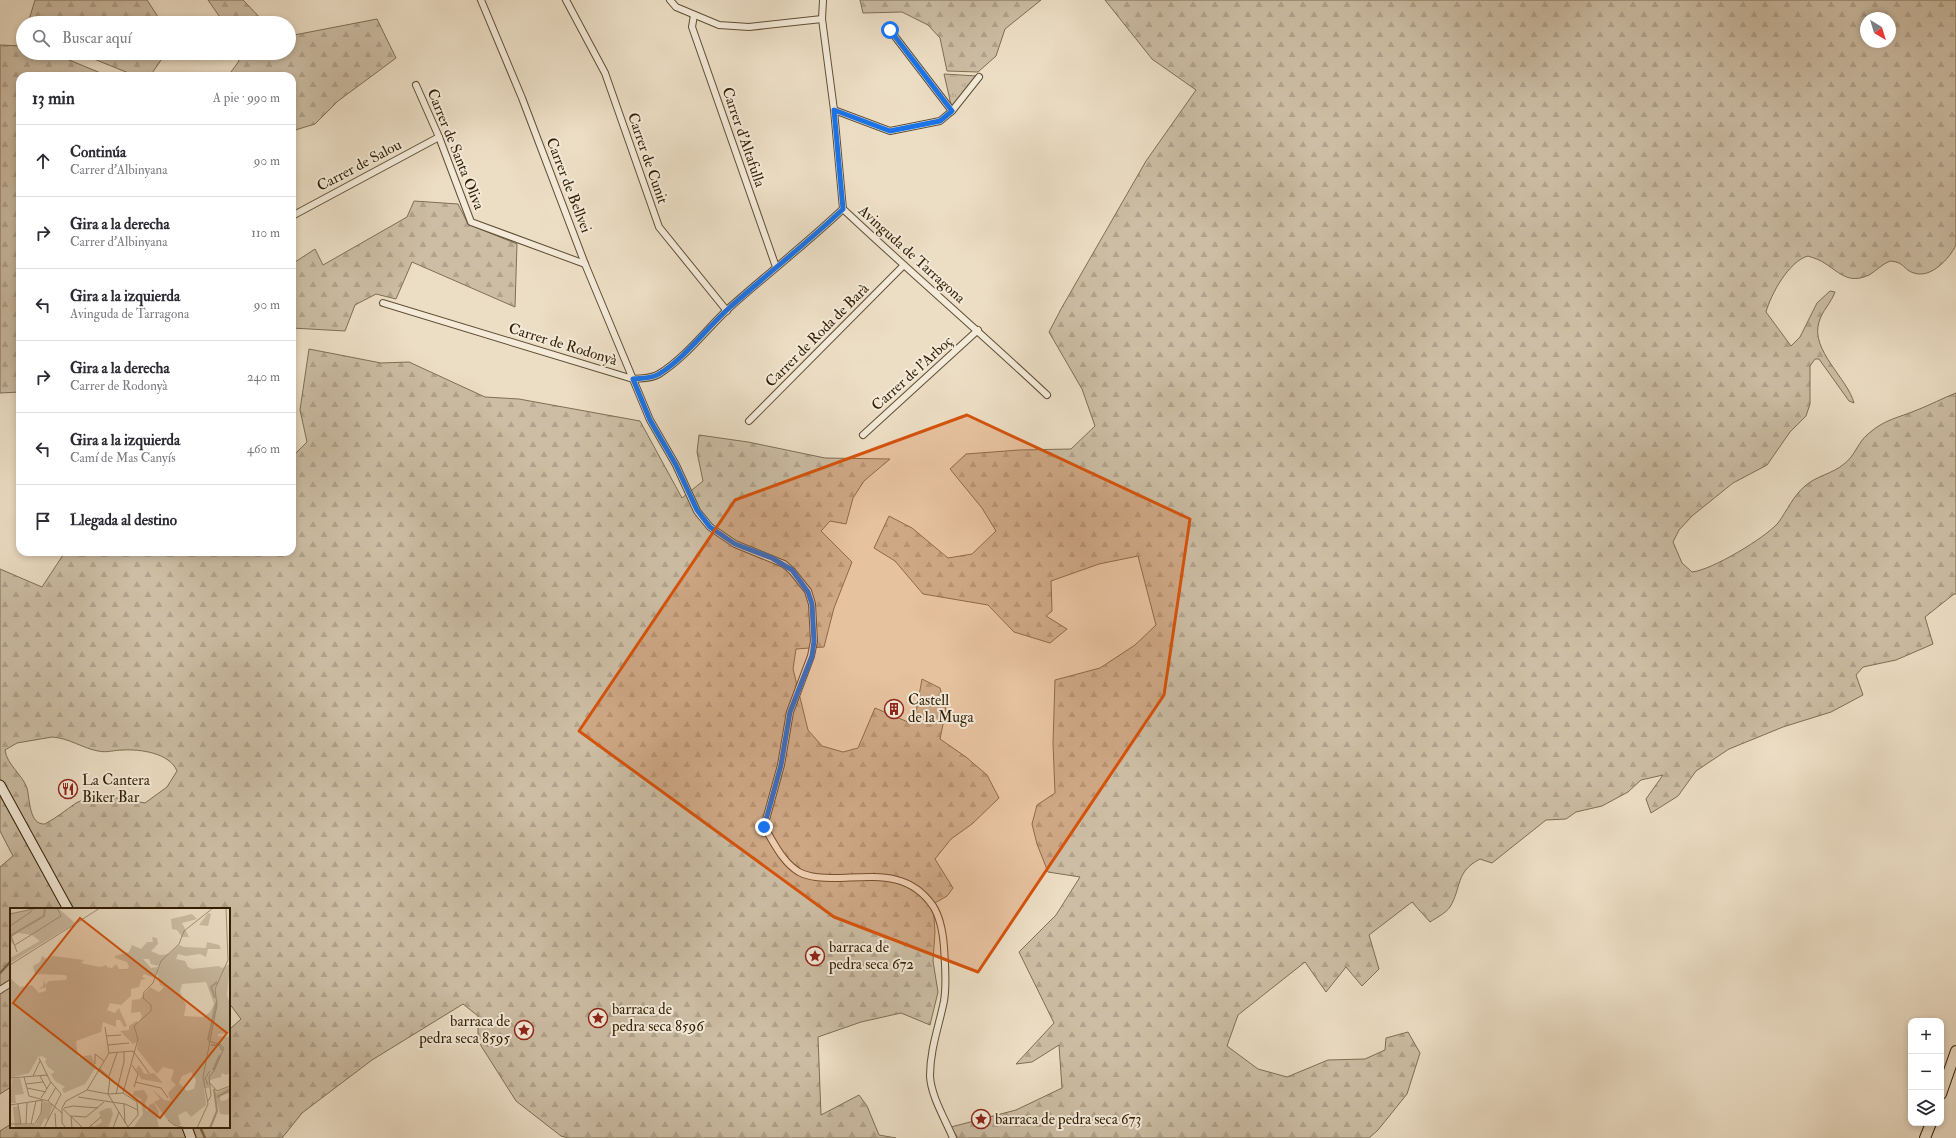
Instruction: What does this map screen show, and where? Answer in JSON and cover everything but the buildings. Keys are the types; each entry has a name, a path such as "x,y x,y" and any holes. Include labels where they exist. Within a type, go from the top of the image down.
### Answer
{"main road":[{"path":"0,786 67,908"},
{"path":"1942,1090 1956,1051"},
{"path":"1925,1138 1930,1126"},
{"path":"186,1128 191,1138"}],"street":[{"name":"Carrer de Bellvei","path":"481,0 522,98 586,264 650,420 676,465 697,510 710,527 735,544 784,564 792,570 808,592 812,604 814,641 812,656 790,712 781,765 764,827 784,860 798,872 809,876 826,878 868,877 905,881 917,888 933,907 938,917 943,938 946,982 944,1001 932,1050 930,1077 935,1095 953,1138"},
{"name":"Carrer de Cunit","path":"566,0 605,73 659,227 727,311"},
{"path":"670,0 676,8 719,25 749,27 822,19"},
{"name":"Avinguda de Tarragona","path":"822,0 822,19 834,110 843,209 903,266 978,330 1047,395"},
{"name":"Carrer d'Altafulla","path":"694,15 692,27 776,267"},
{"path":"890,30 952,111"},
{"path":"834,110 890,131 940,121 952,111 979,76"},
{"name":"Carrer de Santa Oliva","path":"416,85 439,137 472,222 586,264"},
{"name":"Carrer de Salou","path":"296,214 439,137"},
{"name":"Carrer de Rodonyà","path":"383,303 633,379 652,378 660,374 676,360 727,311 843,209"},
{"name":"Carrer de Roda de Barà","path":"749,422 903,266"},
{"name":"Carrer de l'Arboç","path":"863,435 978,330"},
{"path":"0,990 10,984"},
{"path":"1950,1067 1956,1056"}],"highlighted area":[{"path":"967,415 1190,519 1164,695 978,972 834,917 579,731 735,500"}],"green space":[{"path":"35,0 147,0 157,16 30,16"},
{"path":"208,0 243,0 258,16 219,16"},
{"path":"860,0 1041,0 1005,29 996,56 978,72 947,71 940,38 928,25 902,12 863,13"},
{"path":"1105,0 1956,0 1956,245 1945,261 1939,266 1927,273 1920,274 1910,272 1901,264 1890,261 1862,278 1846,277 1822,261 1808,256 1794,264 1776,288 1766,312 1791,346 1800,337 1817,303 1830,291 1835,292 1820,318 1818,333 1820,343 1825,354 1845,384 1854,403 1849,401 1819,359 1815,359 1810,366 1810,404 1806,416 1790,432 1767,465 1733,483 1692,516 1679,530 1673,542 1682,563 1692,572 1725,560 1762,537 1778,523 1801,490 1809,483 1848,461 1865,437 1874,429 1892,419 1956,393 1956,594 1925,617 1933,644 1896,660 1863,667 1856,675 1863,695 1831,712 1783,727 1729,749 1696,771 1678,796 1651,813 1646,799 1663,775 1641,780 1628,792 1602,806 1576,812 1566,819 1546,820 1492,863 1480,859 1466,869 1460,880 1454,900 1450,907 1441,915 1430,922 1412,902 1369,935 1379,969 1362,986 1346,967 1326,992 1305,962 1238,1015 1227,1046 1258,1069 1287,1077 1328,1060 1365,1059 1385,1050 1386,1038 1408,1032 1420,1053 1407,1094 1378,1130 1369,1138 958,1138 951,1127 1016,1110 1062,1088 1059,1045 1032,1062 1016,1064 1054,1023 1019,952 1056,915 1080,877 1048,872 1037,844 1032,824 1037,805 1055,793 1053,743 1055,680 1100,668 1135,645 1156,625 1138,556 1099,564 1051,581 1052,611 1046,616 1067,629 1050,643 1014,632 988,605 923,594 895,561 874,548 889,516 912,528 948,558 972,554 996,531 982,508 950,469 966,454 1019,450 1071,449 1095,426 1082,389 1049,332 1146,161 1196,90 1152,59"},
{"path":"377,19 396,58 338,101 315,124 296,130 296,72 231,72 239,60 296,60 296,35"},
{"path":"0,45 16,46 16,60 69,60 98,72 16,72 16,392 0,393"},
{"path":"96,60 161,60 153,72 126,72"},
{"path":"944,74 977,76 952,109"},
{"path":"414,201 458,204 468,224 517,244 515,307 412,262 396,299 376,294 355,305 345,331 296,328 296,261 315,249 323,265 407,217"},
{"path":"309,349 381,363 409,362 485,397 519,399 640,421 682,498 703,481 697,452 699,435 748,442 825,458 890,459 864,481 853,498 846,524 830,521 821,531 852,562 834,608 824,647 796,649 793,669 808,730 822,746 843,752 858,748 875,708 908,722 916,712 922,679 940,688 946,710 940,739 966,757 987,775 999,798 972,824 951,839 935,859 953,888 947,896 933,904 935,932 933,961 938,992 930,1025 901,1013 861,1022 818,1037 821,1115 859,1095 867,1106 879,1135 896,1138 568,1138 561,1136 516,1101 478,1041 478,1016 463,1004 372,1060 302,1113 282,1138 0,1138 0,1131 10,1125 10,1128 230,1128 230,1029 241,1019 230,1004 230,908 10,908 10,1088 0,1094 0,867 13,856 0,831 0,569 42,587 62,556 296,556 296,453 307,442 300,410","holes":["52,737 70,741 86,748 104,752 138,750 154,753 168,760 177,771 167,787 145,803 110,797 93,798 76,803 45,824 40,823 36,820 31,811 25,783 12,765 6,755 5,750 17,743"]}],"waterway":[{"path":"0,973 10,962"},
{"path":"200,1128 205,1138"}],"place":[{"name":"Castell de la Muga","path":"894,709"},
{"name":"La Cantera Biker Bar","path":"68,789"},
{"name":"barraca de pedra seca 672","path":"815,956"},
{"name":"barraca de pedra seca 8596","path":"598,1018"},
{"name":"barraca de pedra seca 8595","path":"524,1030"},
{"name":"barraca de pedra seca 673","path":"981,1119"}],"route":[{"path":"764,827 764,820 771,803 781,765 793,700 812,656 814,641 812,604 808,592 792,570 772,558 735,544 710,527 697,510 676,465 650,420 633,379 652,378 660,374 727,311 843,209 834,110 890,131 940,121 952,111 890,30"}]}
